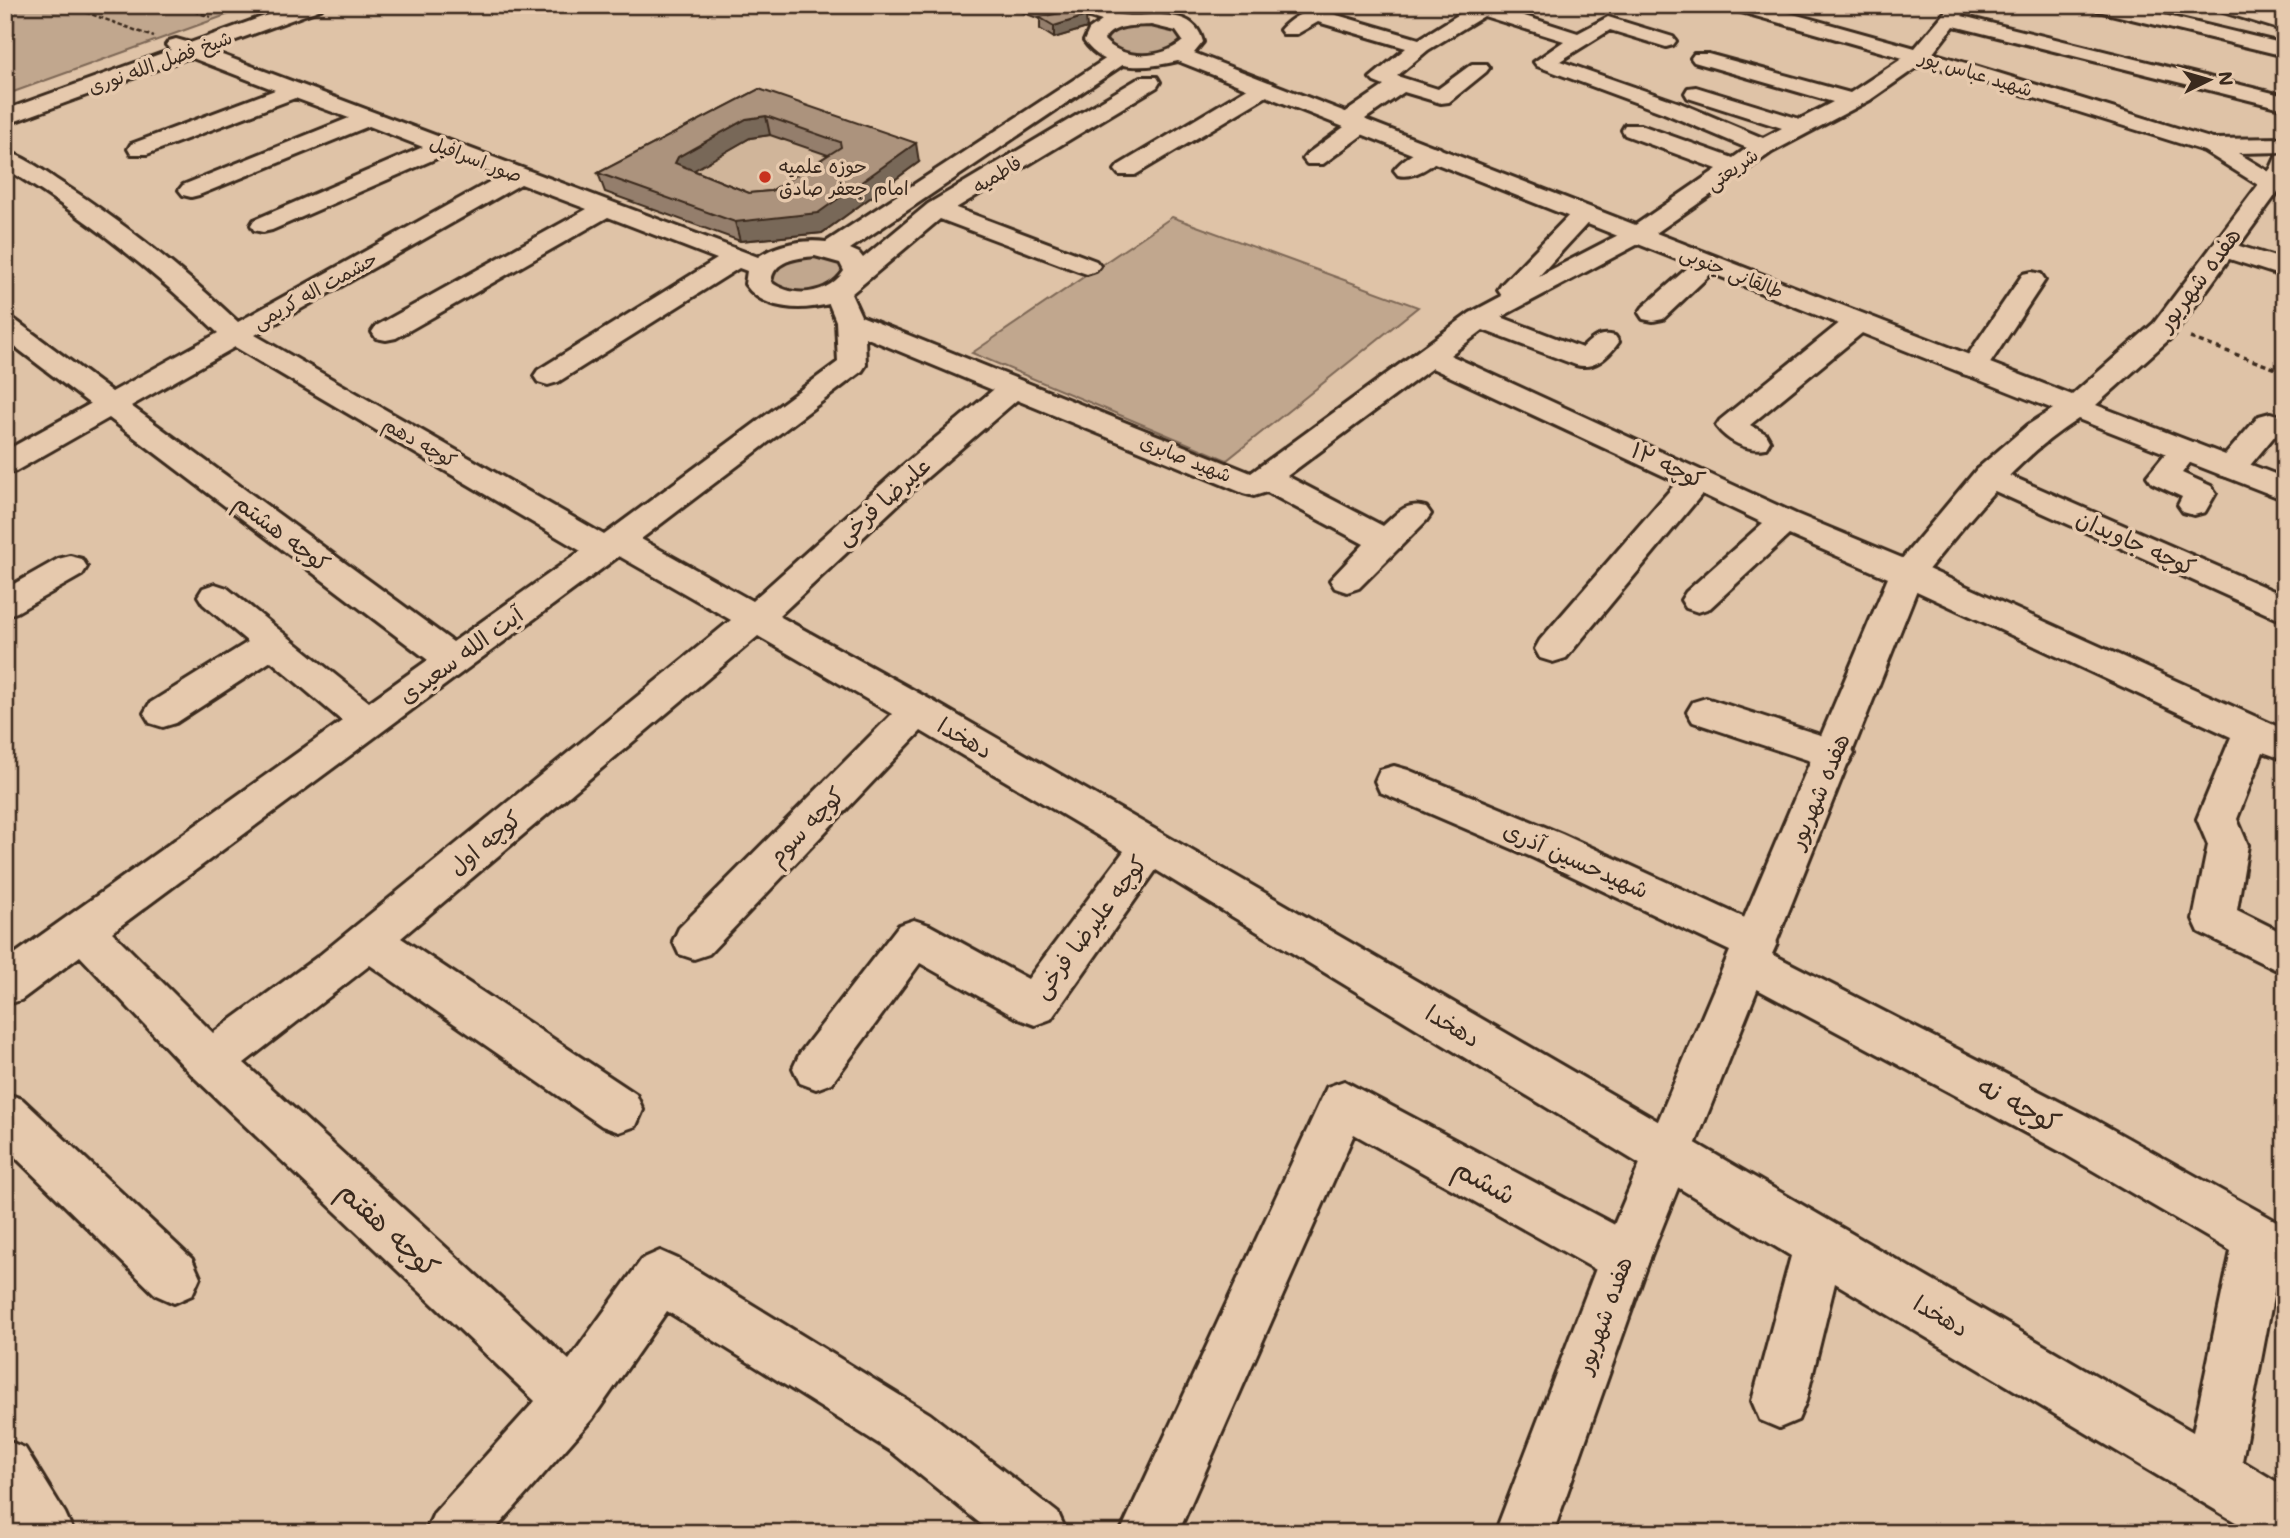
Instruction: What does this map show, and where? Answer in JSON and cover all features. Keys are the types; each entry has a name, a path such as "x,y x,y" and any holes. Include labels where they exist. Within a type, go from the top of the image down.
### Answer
{"street":[{"name":"شیخ فضل الله نوری","path":"5,118 286,5"},
{"name":"شیخ فضل الله نوری","path":"5,106 314,5"},
{"path":"2097,5 2285,50"},
{"path":"2220,5 2285,25"},
{"name":"شهید عباس پور","path":"1743,6 1920,55 2212,146"},
{"path":"1063,7 1112,25"},
{"path":"1452,8 1477,12 1580,40"},
{"path":"1477,12 1421,46 1381,78 1441,97 1479,68"},
{"path":"1955,12 2285,103"},
{"name":"شریعتی","path":"1484,317 1637,235 1764,147 1852,100 1920,55 1955,12"},
{"path":"1290,30 1315,15 1421,46"},
{"path":"1151,19 1178,25 1193,36 1193,42 1179,54 1151,60 1120,58 1098,48 1094,41 1096,34 1112,25 1151,19"},
{"path":"1666,41 1608,23 1544,62 1672,107 1764,147"},
{"name":"صور اسرافیل","path":"184,47 749,263"},
{"name":"طالقانی جنوبی","path":"1179,54 1708,262 1857,324 2285,490"},
{"name":"فاطمیه","path":"831,250 1120,58"},
{"path":"1701,58 1852,100"},
{"name":"فاطمیه","path":"847,297 937,209 1149,82"},
{"path":"1315,159 1401,84"},
{"path":"1127,170 1264,88"},
{"path":"139,149 295,90"},
{"path":"1696,93 1801,127"},
{"path":"191,190 369,118"},
{"path":"1633,130 1735,167"},
{"path":"2212,146 2285,145"},
{"path":"263,225 444,146"},
{"path":"2212,146 2278,183"},
{"path":"1406,170 1432,153"},
{"name":"کوچه دهم","path":"5,158 140,250 193,292 235,335 612,545"},
{"name":"هفده شهریور","path":"1524,1533 1625,1258 1835,754 1907,573 1988,476 2039,431 2075,408 2164,329 2223,249 2278,183 2285,160"},
{"name":"حشمت اله کریمی","path":"5,464 520,175"},
{"path":"386,332 607,208"},
{"path":"937,209 1087,266"},
{"path":"1584,214 1484,317 1586,359 1605,342"},
{"path":"548,376 749,263 792,251 816,248 831,250 850,258 857,271 847,297 806,300 775,297 758,284 757,276 749,263"},
{"path":"2223,249 2285,269"},
{"path":"1653,313 1708,262"},
{"path":"1973,368 2032,280"},
{"name":"شهید صابری","path":"847,297 1013,388 1254,485 1484,317"},
{"name":"آیت الله سعیدی","path":"5,986 454,661 852,365 847,297"},
{"path":"1755,441 1731,426 1857,324"},
{"name":"کوچه هشتم","path":"5,326 454,661"},
{"name":"کوچه ۱۲","path":"1429,356 1786,521 1907,573 2269,738"},
{"name":"علیرضا فرخی","path":"756,618 912,474 1013,388"},
{"path":"2231,468 2270,422"},
{"path":"2185,450 2163,476 2200,493 2194,505"},
{"name":"کوچه جاویدان","path":"1988,476 2285,610"},
{"path":"1264,477 1388,543"},
{"path":"1553,649 1697,479"},
{"path":"1347,580 1415,514"},
{"path":"1698,600 1786,521"},
{"name":"دهخدا","path":"612,545 756,618 918,710 2285,1519"},
{"path":"5,604 70,568"},
{"path":"215,596 369,722"},
{"name":"کوچه اول","path":"210,1062 369,940 756,618"},
{"path":"163,713 273,643"},
{"name":"کوچه سوم","path":"694,941 918,710"},
{"path":"1706,712 1835,754"},
{"path":"2269,738 2217,819 2228,845 2214,919 2285,955"},
{"name":"شهیدحسین آذری","path":"1394,781 1548,846 1752,953"},
{"name":"کوچه علیرضا فرخی","path":"816,1068 914,938 1035,1005 1150,846"},
{"name":"کوچه هفتم","path":"83,930 210,1062 573,1401"},
{"path":"369,940 619,1110"},
{"name":"کوچه نه","path":"1752,953 2272,1247"},
{"name":"ششم","path":"1149,1533 1344,1103 1625,1258"},
{"path":"5,1115 174,1277"},
{"path":"1779,1401 1819,1245"},
{"path":"2212,1474 2272,1247"},
{"path":"454,1533 573,1401 660,1277 911,1433 1038,1533"},
{"path":"5,1468 45,1533"}],"path":[{"path":"66,5 184,47"},
{"path":"175,5 217,19"},
{"path":"190,10 202,5"},
{"path":"2164,329 2285,372"}],"shaded area":[{"path":"5,5 254,5 5,95"},
{"path":"1154,24 1181,34 1184,39 1170,51 1147,55 1123,52 1107,41 1114,31 1120,28"},
{"name":"حوزه علمیه امام جعفر صادق","path":"763,107 919,162 822,233 740,241 605,192"},
{"path":"1172,217 1418,307 1227,460 972,353"},
{"path":"814,255 827,258 840,266 842,270 838,279 830,285 820,290 798,293 787,291 771,279 775,267 792,258"}],"building":[{"path":"1033,5 1058,5 1086,16 1054,26 1039,17 1056,14"},
{"path":"759,89 916,143 818,213 735,222 598,173","holes":["766,116 840,142 841,147 771,191 749,193 675,163 678,157 746,119"]}],"place":[{"name":"حوزه علمیه امام جعفر صادق","path":"765,177"}]}
